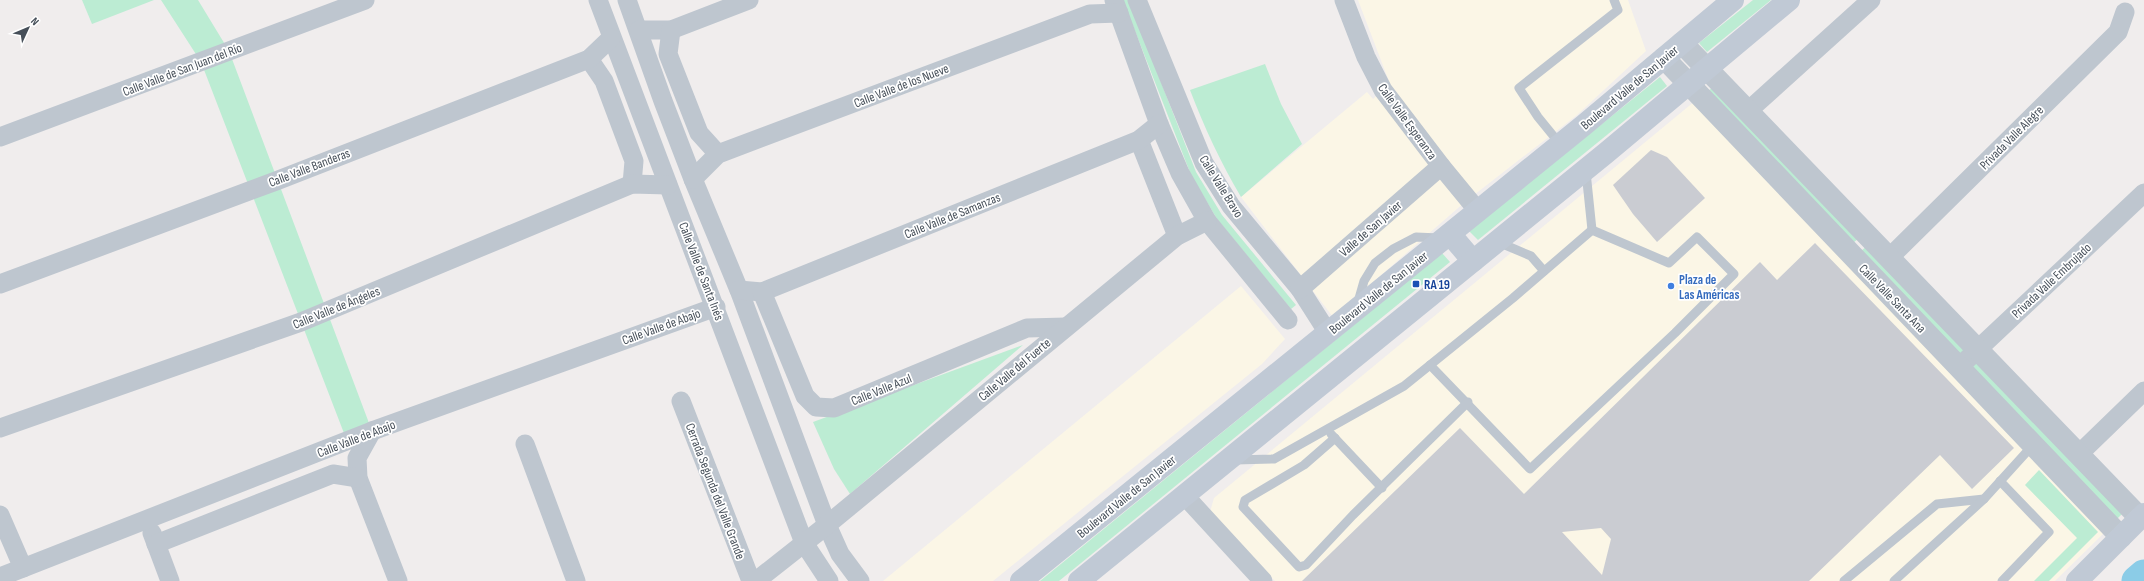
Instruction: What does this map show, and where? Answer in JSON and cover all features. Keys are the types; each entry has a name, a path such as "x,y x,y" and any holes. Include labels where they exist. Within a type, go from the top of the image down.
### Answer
{"main road":[{"name":"Boulevard Valle de San Javier","path":"1021,581 1560,144 1732,0"},
{"path":"1082,580 1227,460 1586,170 1789,0"},
{"path":"1447,236 1473,261"},
{"path":"2077,581 2142,516"}],"street":[{"name":"Calle Valle de San Juan del Río","path":"0,137 365,0"},
{"name":"Calle Valle de Santa Inés","path":"598,0 716,307 804,543 829,581"},
{"name":"Calle Valle de Santa Inés","path":"627,0 693,180 739,290 827,525 840,554 860,581"},
{"path":"639,30 671,30 749,0"},
{"name":"Calle Valle Bravo","path":"1138,0 1204,164 1231,206 1300,289 1328,333"},
{"name":"Calle Valle Esperanza","path":"1344,0 1366,58 1383,90 1441,166 1478,211"},
{"path":"1748,111 1870,0"},
{"name":"Calle Valle de los Nueve","path":"693,180 718,154 1088,7 1117,7"},
{"path":"1117,7 1159,124 1180,173 1207,221 1288,320"},
{"name":"Privada Valle Alegre","path":"1889,258 2118,32 2125,12"},
{"path":"671,30 668,54 699,133 718,154"},
{"name":"Calle Valle Banderas","path":"0,284 276,181 589,59 612,38"},
{"name":"Calle Valle Santa Ana","path":"1682,43 2079,454 2142,516"},
{"name":"Calle Valle Santa Ana","path":"1664,58 2121,537"},
{"path":"589,59 604,81 634,161 632,184"},
{"path":"640,108 663,101"},
{"name":"Calle Valle de Samanzas","path":"739,290 762,292 1139,140 1159,124"},
{"path":"1139,140 1177,236"},
{"name":"Valle de San Javier","path":"1300,289 1441,166"},
{"name":"Calle Valle de Ángeles","path":"0,428 301,322 632,184 668,185"},
{"name":"Privada Valle Embrujado","path":"1959,367 2144,194"},
{"name":"Calle Valle del Fuerte","path":"756,581 827,525 1177,236 1207,221"},
{"path":"1852,256 1870,238"},
{"name":"Calle Valle Azul","path":"762,292 805,396 816,407 834,408 1027,328 1066,327"},
{"name":"Calle Valle de Abajo","path":"0,576 147,520 372,431 716,307"},
{"path":"2079,454 2144,391"},
{"name":"Cerrada Segunda del Valle Grande","path":"681,401 751,581"},
{"path":"372,431 356,458 358,478 398,581"},
{"path":"525,444 576,581"},
{"name":"Calle Valle de Abajo","path":"156,544 333,474 358,478"},
{"path":"1184,495 1263,581"},
{"path":"0,514 23,568"},
{"path":"147,520 170,581"},
{"name":"Calle Valle de Santa Inés","path":"827,525 869,581"},
{"name":"Calle Valle de Santa Inés","path":"804,543 834,581"}],"lane":[{"path":"1560,144 1538,117 1519,88 1618,10 1614,0"},
{"path":"1586,170 1592,230"},
{"path":"1227,460 1274,459 1404,386 1592,230"},
{"path":"1430,365 1468,402 1530,469 1606,396 1675,333 1734,274 1697,237 1669,263 1592,230"},
{"path":"1496,242 1531,256 1544,271"},
{"path":"1335,438 1304,465 1245,500 1243,507 1299,567 1306,565 1468,402"},
{"path":"1327,430 1382,488"},
{"path":"1894,581 1984,499 2033,445"},
{"path":"2000,481 2049,532 2002,581"},
{"path":"1849,580 1937,504 1984,499"}],"shaded area":[{"path":"1358,0 1628,0 1646,51 1577,115 1465,202 1333,317 1241,197 1367,92 1373,99 1390,84"},
{"name":"Plaza de Las Américas","path":"1695,101 2106,531 2055,581 1275,581 1210,512 1214,498"},
{"path":"1241,286 1285,339 1262,364 993,581 883,581"}],"green space":[{"path":"82,0 154,0 92,24"},
{"path":"161,0 198,0 229,51 372,431 347,441 201,62"},
{"path":"1123,0 1129,0 1196,172 1222,215 1296,305 1291,309 1217,219 1191,175"},
{"path":"1753,0 1771,0 1707,52 1699,43"},
{"path":"1265,64 1281,104 1302,144 1241,197 1213,145 1190,90"},
{"path":"1660,77 1667,86 1478,240 1469,231"},
{"path":"1713,87 1859,238 1853,243 1707,92"},
{"path":"1867,246 2124,512 2117,519 1861,251"},
{"path":"1442,253 1450,262 1059,581 1040,581"},
{"path":"1023,345 850,494 834,469 813,422"},
{"path":"2039,470 2098,532 2049,581 2034,581 2077,538 2025,485"}],"building":[{"path":"1651,150 1667,157 1705,198 1657,242 1633,214 1613,185"},
{"path":"1815,243 2014,448 1972,489 1940,455 1809,581 1302,581 1460,428 1524,494 1760,262 1777,280","holes":["1601,528 1611,539 1602,575 1562,532"]}],"waterway":[{"path":"2137,581 2144,575"}],"place":[{"name":"RA 19","path":"1416,284"},
{"name":"Plaza de Las Américas","path":"1671,286"}]}
